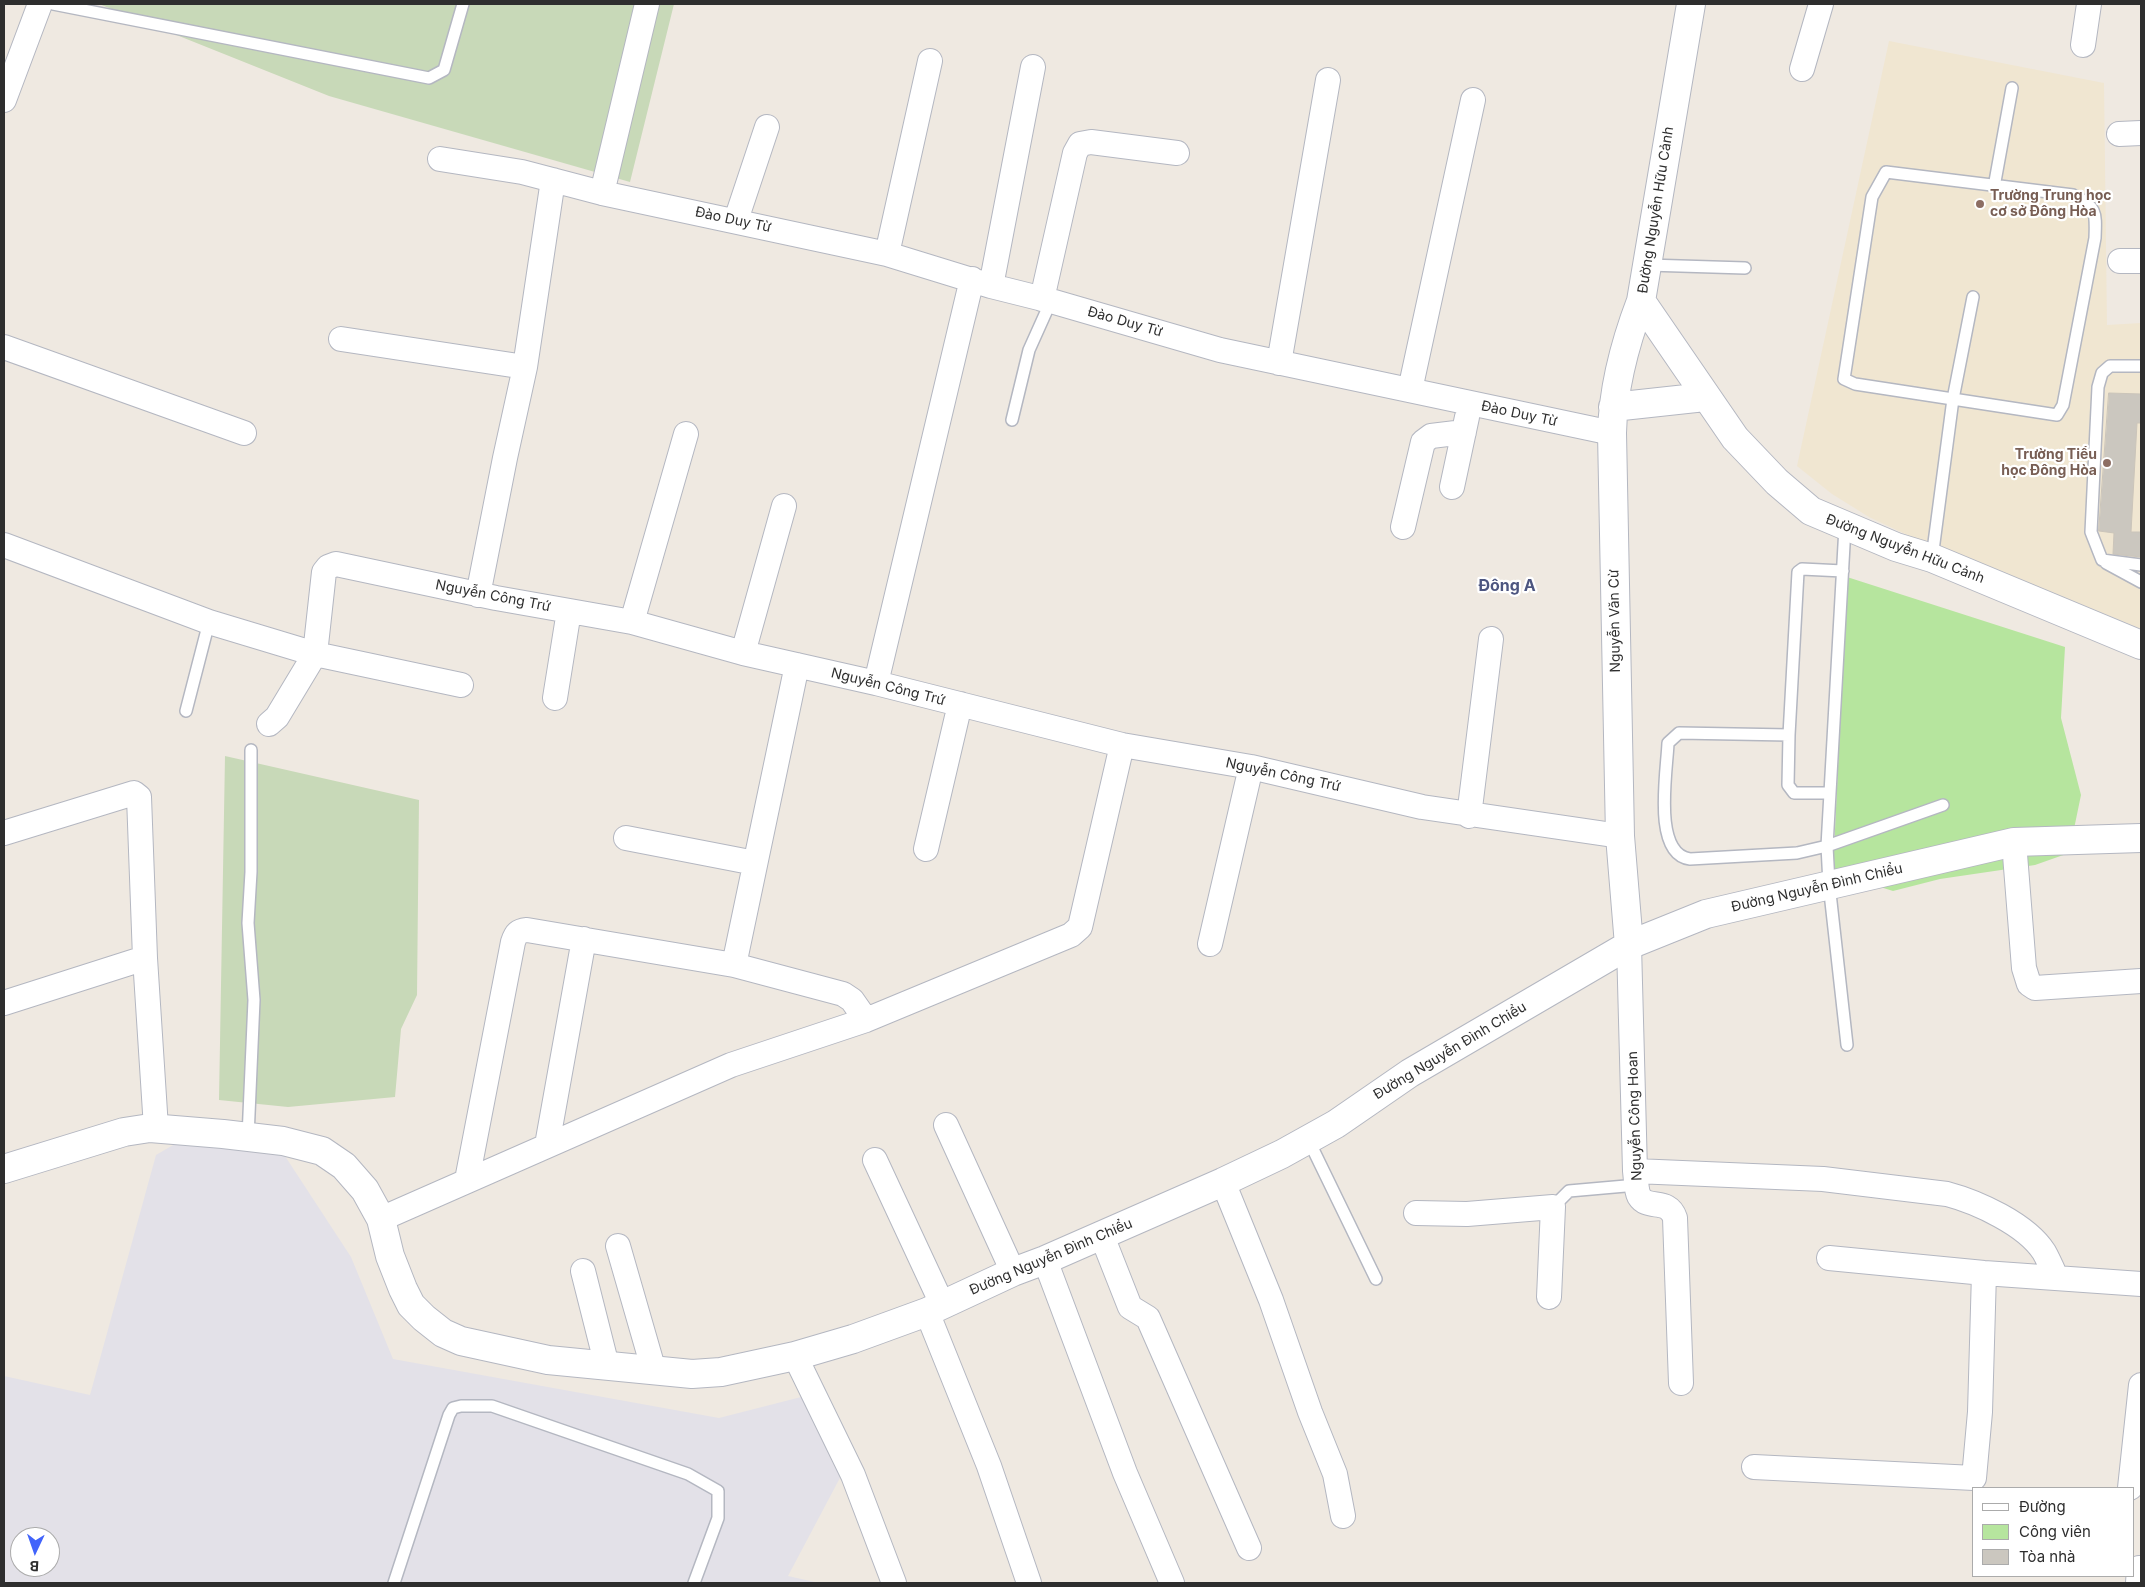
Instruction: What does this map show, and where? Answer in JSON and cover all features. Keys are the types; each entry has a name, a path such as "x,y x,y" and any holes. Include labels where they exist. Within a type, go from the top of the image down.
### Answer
{"street":[{"path":"4,100 40,4"},
{"path":"602,193 647,4"},
{"name":"Đường Nguyễn Hữu Cảnh","path":"1690,4 1642,301 1734,438 1777,482 1811,511 1845,527 1896,547 1932,558 2141,644"},
{"path":"1802,69 1821,4"},
{"path":"2083,44 2089,4"},
{"path":"887,254 930,61"},
{"path":"876,683 981,282 1033,67"},
{"path":"1279,363 1328,80"},
{"path":"1410,390 1473,100"},
{"path":"736,220 767,127"},
{"path":"1046,300 1075,153 1080,144 1091,142 1177,153"},
{"name":"Đào Duy Từ","path":"440,159 522,172 602,193 736,220 887,254 1220,350 1470,403 1612,420"},
{"path":"478,595 525,368 553,180"},
{"name":"Nguyễn Văn Cừ","path":"1628,945 1620,836 1612,420 1629,332 1642,301"},
{"path":"341,339 525,368"},
{"path":"4,347 244,433"},
{"path":"1612,420 1705,396"},
{"path":"1452,487 1470,403"},
{"path":"1403,527 1423,442 1431,436 1464,432"},
{"path":"632,622 686,434"},
{"path":"743,653 784,506"},
{"path":"4,545 209,622 316,654 461,686"},
{"name":"Nguyễn Công Trứ","path":"269,724 277,717 316,654 324,572 328,567 336,564 478,595 632,622 743,653 876,683 1122,745 1251,767 1422,807 1469,816 1620,836"},
{"path":"556,698 569,611"},
{"path":"1469,816 1491,639"},
{"path":"734,965 797,665"},
{"path":"926,849 960,704"},
{"path":"381,1220 467,1180 731,1065 866,1020 1071,935 1080,927 1122,745"},
{"path":"1210,944 1251,767"},
{"path":"4,833 134,793 139,797 145,958 156,1128"},
{"path":"626,838 755,863"},
{"name":"Đường Nguyễn Đình Chiểu","path":"4,1169 124,1132 156,1128 283,1141 322,1151 344,1166 364,1190 381,1220 390,1256 411,1305 424,1318 443,1332 461,1341 548,1360 692,1374 721,1372 795,1356 853,1339 934,1308 1223,1182 1282,1154 1336,1124 1410,1072 1628,945 1706,914 2014,842 2141,838"},
{"path":"2014,842 2024,968 2029,984 2035,988 2141,980"},
{"path":"467,1180 515,935 519,931 527,930 584,939 734,965 843,994 852,1000 866,1020"},
{"path":"547,1145 584,939"},
{"name":"Nguyễn Công Hoan","path":"1628,945 1636,1178 1639,1196 1647,1203 1667,1206 1673,1210 1675,1218 1681,1383"},
{"path":"4,1003 145,958"},
{"path":"946,1125 1013,1272"},
{"path":"876,1160 934,1308 1028,1583"},
{"path":"1636,1178 1823,1179 1947,1194 1967,1199 2018,1226 2043,1251 2056,1276"},
{"path":"1223,1182 1272,1300 1310,1412 1335,1474 1343,1516"},
{"path":"1416,1213 1467,1214 1553,1207 1549,1297"},
{"path":"1102,1236 1130,1307 1148,1318 1248,1548"},
{"path":"618,1246 654,1371"},
{"path":"1830,1258 1984,1273 2056,1276 2141,1284"},
{"path":"1045,1260 1125,1473 1172,1583"},
{"path":"583,1271 607,1366"},
{"path":"1754,1467 1974,1483 1980,1403 1984,1273"},
{"path":"795,1356 853,1475 894,1583"},
{"path":"2130,1487 2141,1386"}],"lane":[{"path":"53,4 429,78 444,70 463,4"},
{"path":"1994,186 2012,88"},
{"path":"1886,172 1994,186 2073,195 2090,204 2096,215 2095,238 2072,359 2063,405 2057,415 1855,384 1844,379 1872,197 1886,172"},
{"path":"1648,266 1744,268"},
{"path":"1932,558 1953,399 1973,297"},
{"path":"1012,420 1030,350 1046,300"},
{"path":"2141,366 2110,366 2102,374 2098,387 2091,532 2102,560 2132,579 2141,582"},
{"path":"1845,527 1827,846 1829,884 1848,1045"},
{"path":"2102,560 2141,565"},
{"path":"1830,793 1794,793 1788,785 1798,572 1802,569 1843,571"},
{"path":"186,711 209,622"},
{"path":"1789,735 1679,733 1672,737 1668,742 1664,826 1672,850 1682,858 1690,859 1786,855 1827,846 1943,805"},
{"path":"248,1137 254,1000 248,923 251,872 251,750"},
{"path":"1308,1139 1376,1279"},
{"path":"1553,1207 1569,1191 1636,1178"},
{"path":"394,1583 449,1415 453,1408 492,1406 688,1474 718,1491 718,1518 694,1583"}],"shaded area":[{"name":"Trường Trung học cơ sở Đông Hòa","path":"1889,41 2104,83 2107,325 2141,323 2141,629 2068,599 2001,579 1869,517 1832,494 1797,466"},
{"path":"187,1137 283,1153 351,1257 393,1359 719,1418 809,1395 851,1457 788,1576 819,1583 4,1583 4,1376 90,1395 156,1155"}],"green space":[{"path":"99,4 674,4 630,182 329,96"},
{"path":"1847,577 2065,647 2061,718 2081,795 2069,853 2035,865 1940,879 1893,891 1833,872"},
{"path":"225,756 419,800 417,995 401,1029 395,1097 288,1107 219,1100"}],"building":[{"path":"2109,393 2141,394 2141,423 2137,423 2131,532 2141,532 2141,557 2113,554 2114,533 2099,531"}],"place":[{"name":"Trường Trung học cơ sở Đông Hòa","path":"1980,204"},
{"name":"Trường Tiểu học Đông Hòa","path":"2107,463"}],"district":[{"name":"Đông A","path":"1507,586"}]}
